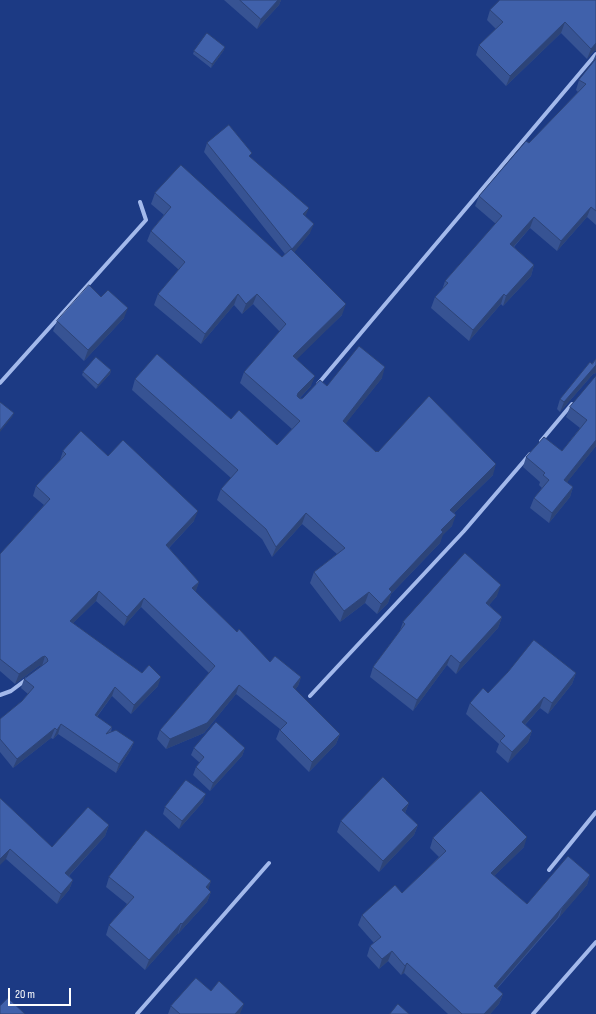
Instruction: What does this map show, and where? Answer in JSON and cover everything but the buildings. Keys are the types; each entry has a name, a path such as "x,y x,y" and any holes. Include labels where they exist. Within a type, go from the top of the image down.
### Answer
{"street":[{"path":"313,388 596,54"},
{"path":"0,383 146,220 140,202"},
{"path":"540,442 576,400"},
{"path":"310,696 464,531 535,448"},
{"path":"0,695 11,691 29,678"},
{"path":"549,870 596,812"},
{"path":"137,1014 269,863"},
{"path":"533,1014 596,942"}]}
